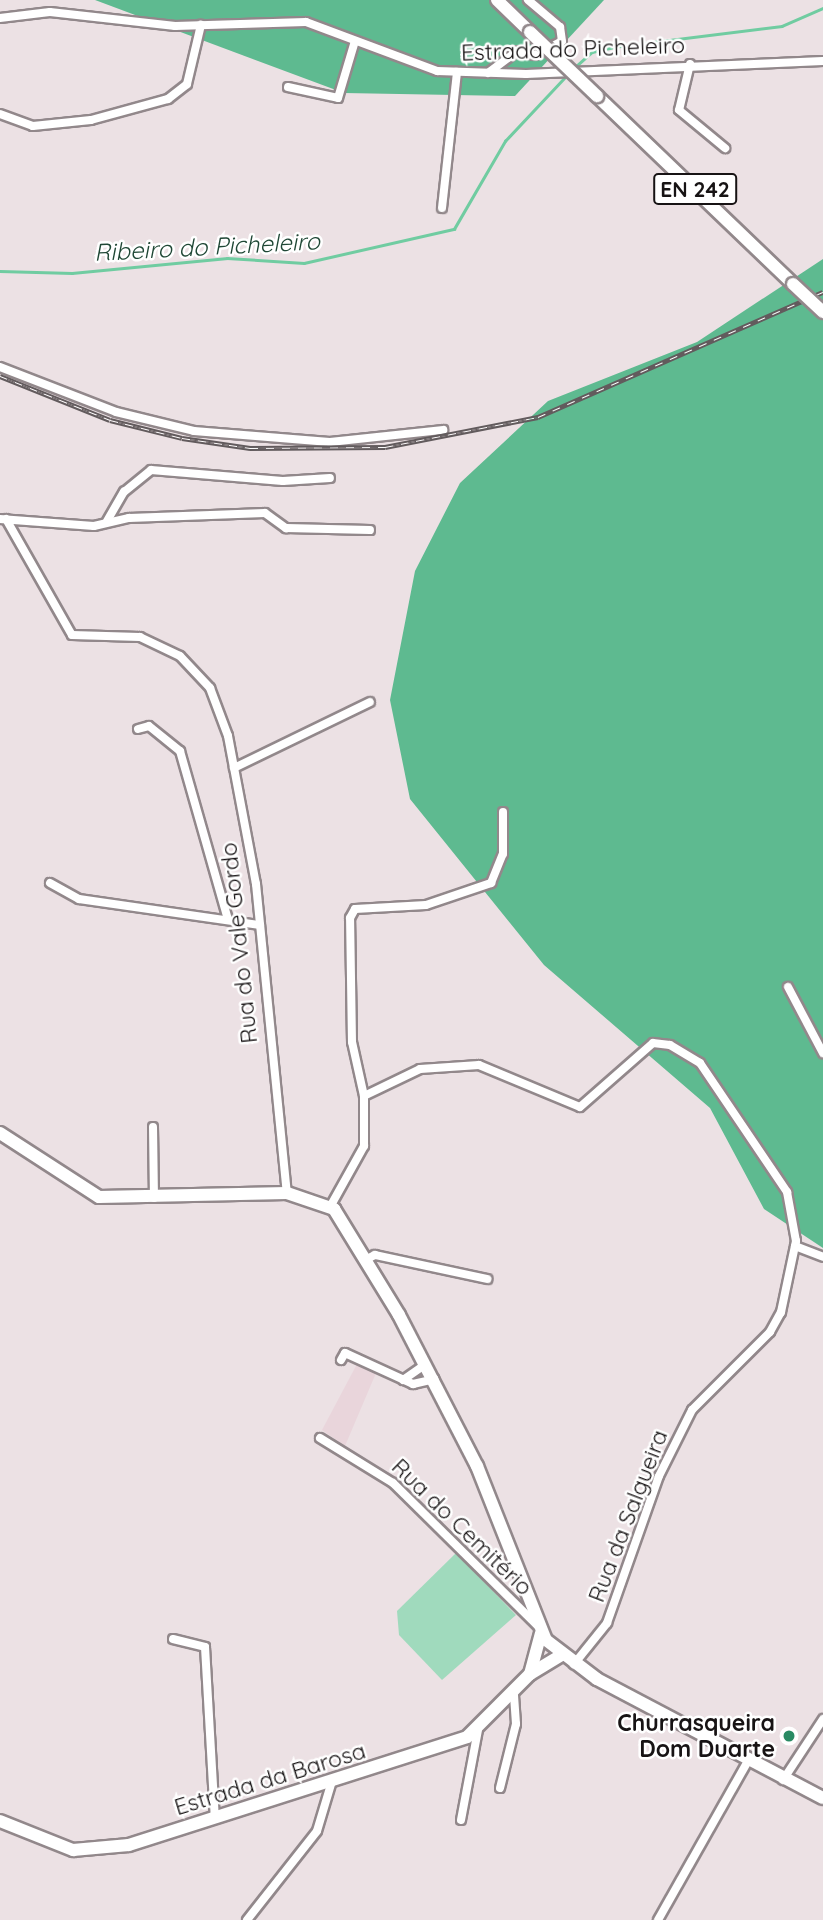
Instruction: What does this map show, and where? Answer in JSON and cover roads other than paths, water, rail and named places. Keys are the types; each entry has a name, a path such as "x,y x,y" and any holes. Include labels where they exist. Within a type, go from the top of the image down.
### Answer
{"main road":[{"name":"EN 242","path":"497,0 823,312"},
{"path":"0,1133 87,1193 154,1198 287,1193 330,1207 367,1259 434,1379 477,1466 540,1629 562,1655 574,1664 783,1780 823,1798"},
{"name":"Estrada da Barosa","path":"530,1674 540,1629"},
{"name":"Estrada da Barosa","path":"0,1821 63,1848 97,1851 215,1818 478,1730 530,1674 562,1655"}],"street":[{"path":"488,73 517,51 535,55 562,41 560,27 528,0"},
{"name":"Estrada do Picheleiro","path":"0,18 50,12 201,24 306,22 412,65 457,72 823,61"},
{"path":"0,114 33,126 91,120 168,99 191,74 201,24"},
{"path":"288,87 338,98 355,41"},
{"path":"690,64 679,110 725,148"},
{"path":"442,208 457,72"},
{"path":"0,367 116,412 194,431 330,442 443,430"},
{"path":"106,522 124,492 151,470 283,481 330,478"},
{"path":"3,519 106,522 265,513 286,528 370,530"},
{"name":"Rua do Vale Gordo","path":"3,519 72,635 140,637 180,656 210,688 234,768 260,925 287,1193"},
{"path":"234,768 370,702"},
{"path":"138,729 149,726 180,751 228,919"},
{"path":"330,1207 364,1146 364,1096 352,1042 350,918 355,909 426,905 466,897 491,883 503,854 503,812"},
{"path":"50,883 79,899 260,925"},
{"path":"788,987 823,1053"},
{"name":"Rua da Salgueira","path":"364,1096 419,1069 479,1065 580,1107 653,1043 670,1045 701,1063 770,1161 787,1192 795,1246 781,1312 770,1332 692,1409 659,1476 607,1623 574,1664"},
{"path":"153,1127 154,1198"},
{"path":"795,1246 823,1257"},
{"path":"367,1259 374,1255 488,1279"},
{"path":"341,1360 345,1353 403,1380 434,1379"},
{"path":"403,1380 426,1364"},
{"name":"Rua do Cemitério","path":"320,1438 393,1483 540,1629"},
{"path":"173,1639 205,1647 215,1818"},
{"path":"500,1788 516,1724 514,1693"},
{"path":"783,1780 823,1720"},
{"path":"461,1820 478,1730"},
{"path":"658,1920 748,1761"},
{"path":"247,1920 317,1831 332,1781"}],"waterway":[{"name":"Ribeiro do Picheleiro","path":"574,68 592,52 613,47 782,26 823,8"},
{"name":"Ribeiro do Picheleiro","path":"0,271 72,273 227,258 304,263 454,229 505,141 567,75"}],"railway":[{"path":"0,376 110,420 182,438 250,448 385,447 538,417 823,292"}],"place":[{"name":"Churrasqueira Dom Duarte","path":"789,1736"}]}
